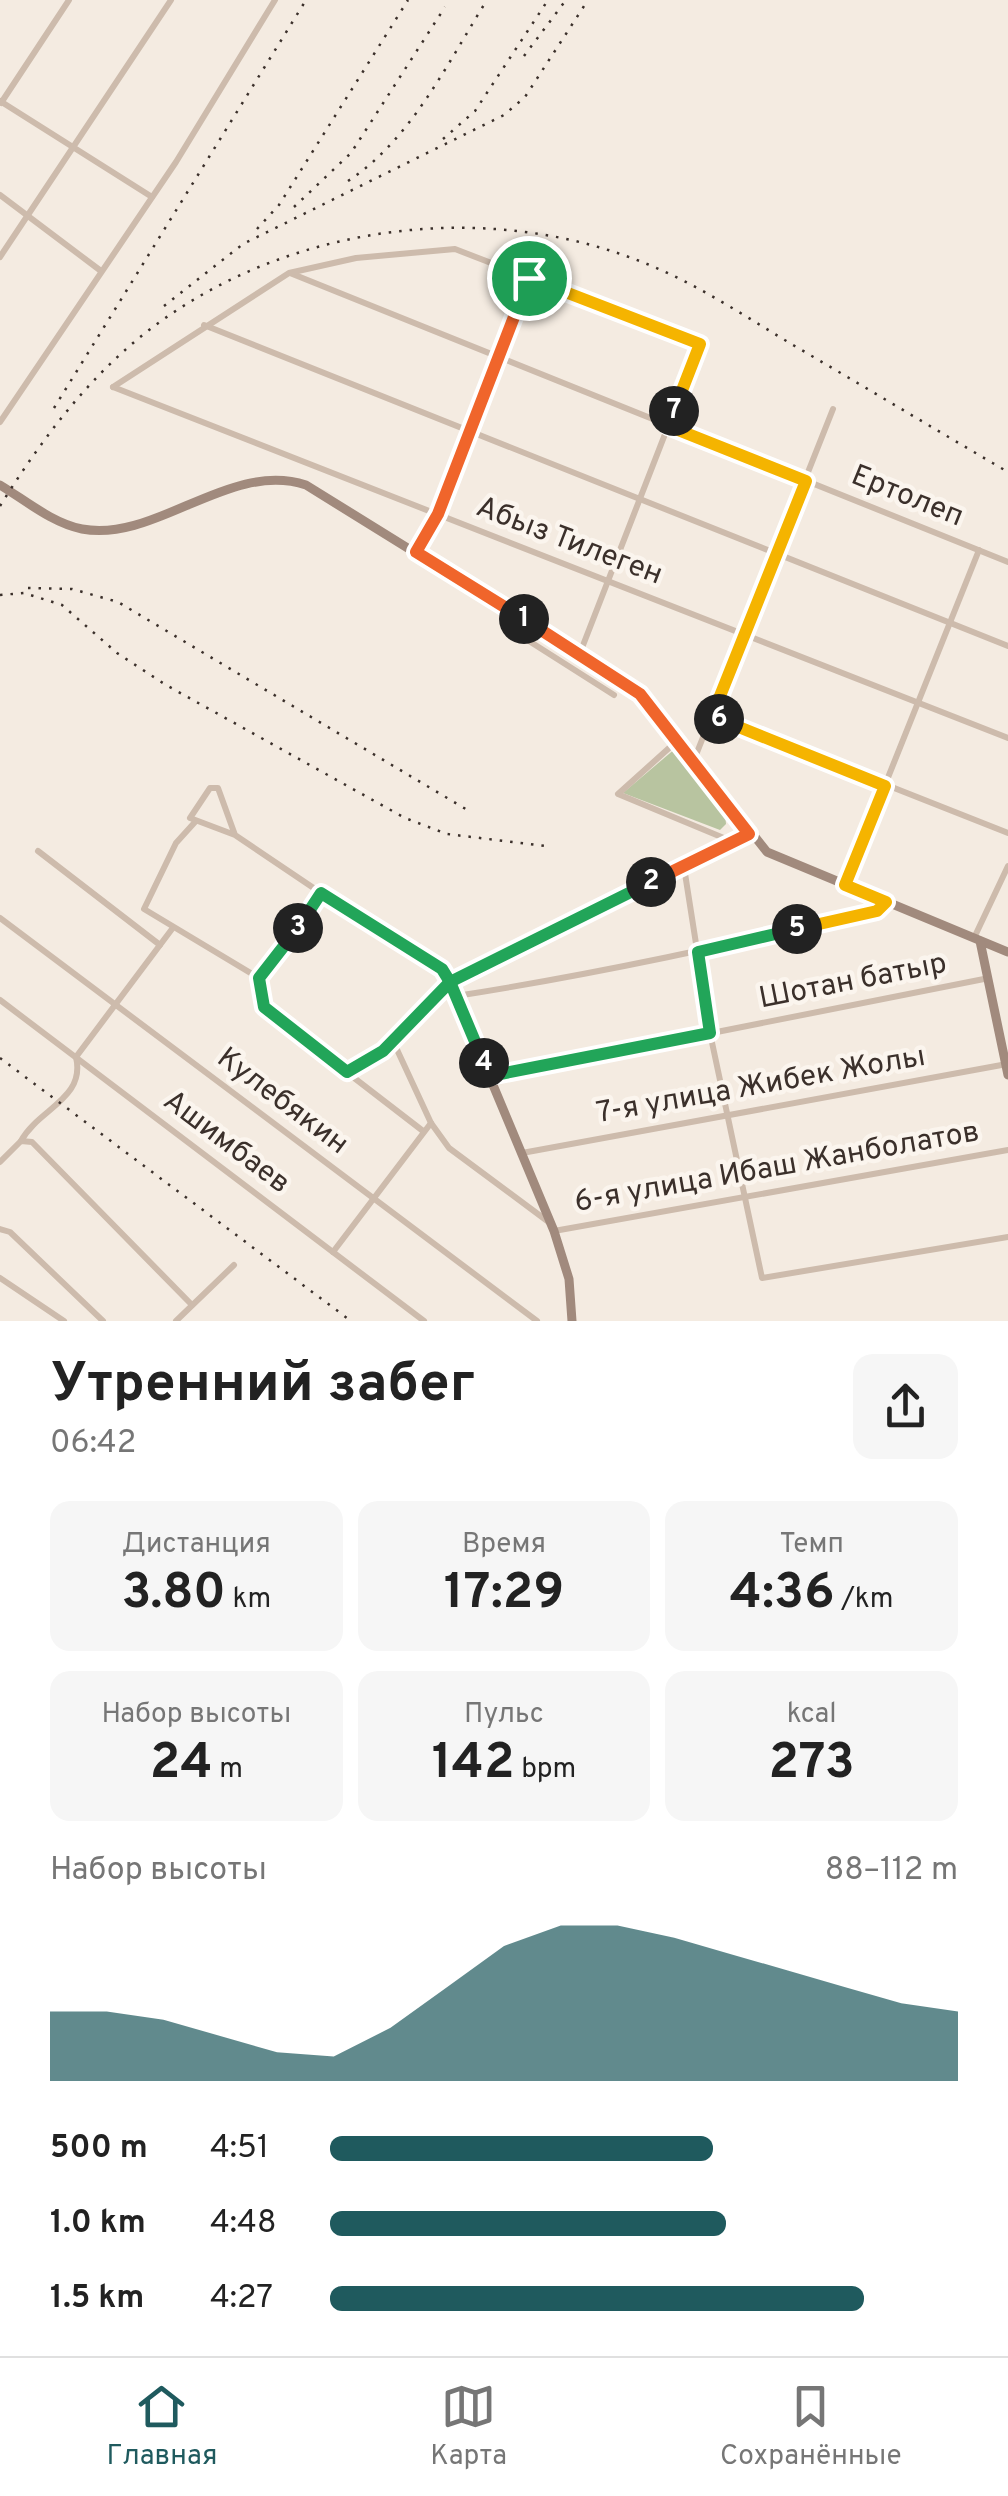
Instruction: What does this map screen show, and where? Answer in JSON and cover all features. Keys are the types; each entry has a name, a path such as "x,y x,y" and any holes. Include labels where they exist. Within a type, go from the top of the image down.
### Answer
{"main road":[{"path":"0,485 60,521 91,530 129,524 250,483 290,480 320,493 640,694 749,834 776,857 1008,952"},
{"path":"572,1321 570,1279 553,1227 450,982 749,834"},
{"path":"977,940 990,978 1007,1067"}],"street":[{"path":"69,0 1,103 152,196"},
{"path":"0,257 172,0"},
{"path":"0,422 152,196 275,0"},
{"path":"0,196 29,214 101,272"},
{"path":"203,325 289,273 356,258 456,249 700,344 580,653"},
{"name":"Ертолеп","path":"289,273 1008,562"},
{"path":"416,552 438,514 529,278"},
{"path":"203,325 1008,646"},
{"name":"Абыз Тилеген","path":"203,325 113,387 1008,738"},
{"path":"694,761 833,409"},
{"path":"845,885 979,550"},
{"path":"518,634 614,695"},
{"path":"712,716 1008,833"},
{"path":"678,740 618,794 731,842"},
{"path":"235,835 214,786 190,818 235,835 442,969 450,982 393,1041 364,1066 347,1072"},
{"path":"195,822 176,842 144,908 172,929 259,978 266,1010 424,1131"},
{"path":"38,851 160,945"},
{"path":"684,865 710,1033 762,1278 1008,1237"},
{"path":"977,940 1008,866"},
{"path":"259,978 321,893"},
{"path":"456,996 590,976 877,911 886,902"},
{"name":"Кулебякин","path":"0,918 537,1321"},
{"path":"0,1162 34,1121 62,1103 71,1091 79,1074 76,1057 172,929"},
{"name":"Шотан батыр","path":"490,1076 990,978"},
{"name":"Ашимбаев","path":"0,1000 424,1321"},
{"path":"393,1041 431,1122 463,1160 553,1227"},
{"name":"7-я улица Жибек Жолы","path":"522,1153 1007,1067"},
{"path":"332,1252 431,1122"},
{"path":"21,1140 32,1142 192,1305"},
{"name":"6-я улица Ибаш Жанболатов","path":"553,1227 1008,1150"},
{"path":"0,1229 10,1232 103,1321"},
{"path":"176,1321 234,1264"},
{"path":"0,1278 64,1321"}],"green space":[{"path":"676,748 725,813 726,824 720,830 623,793"}],"railway":[{"path":"54,408 306,0"},
{"path":"257,229 279,205 408,0"},
{"path":"348,181 391,144 409,122 487,0"},
{"path":"443,139 475,111 548,0"},
{"path":"524,56 566,0"},
{"path":"164,306 243,244 504,115 525,97 588,0"},
{"path":"294,207 351,153 445,7"},
{"path":"0,506 51,431 90,384 157,324 211,290 269,263 331,243 394,232 459,228 523,232 586,244 666,272 1008,472"},
{"path":"28,588 72,589 118,602 469,811"},
{"path":"0,595 24,593 62,605 117,653 166,685 405,818 447,834 546,846"},
{"path":"0,1058 351,1321"}],"route":[{"path":"529,278 438,514 416,552 632,688 658,714 749,834 450,982 442,969 321,893 259,978 266,1010 347,1072 364,1066 383,1051 450,982 490,1076 710,1033 698,952 877,911 886,902 845,885 885,786 712,716 806,481 668,426 700,344 529,278"}]}
